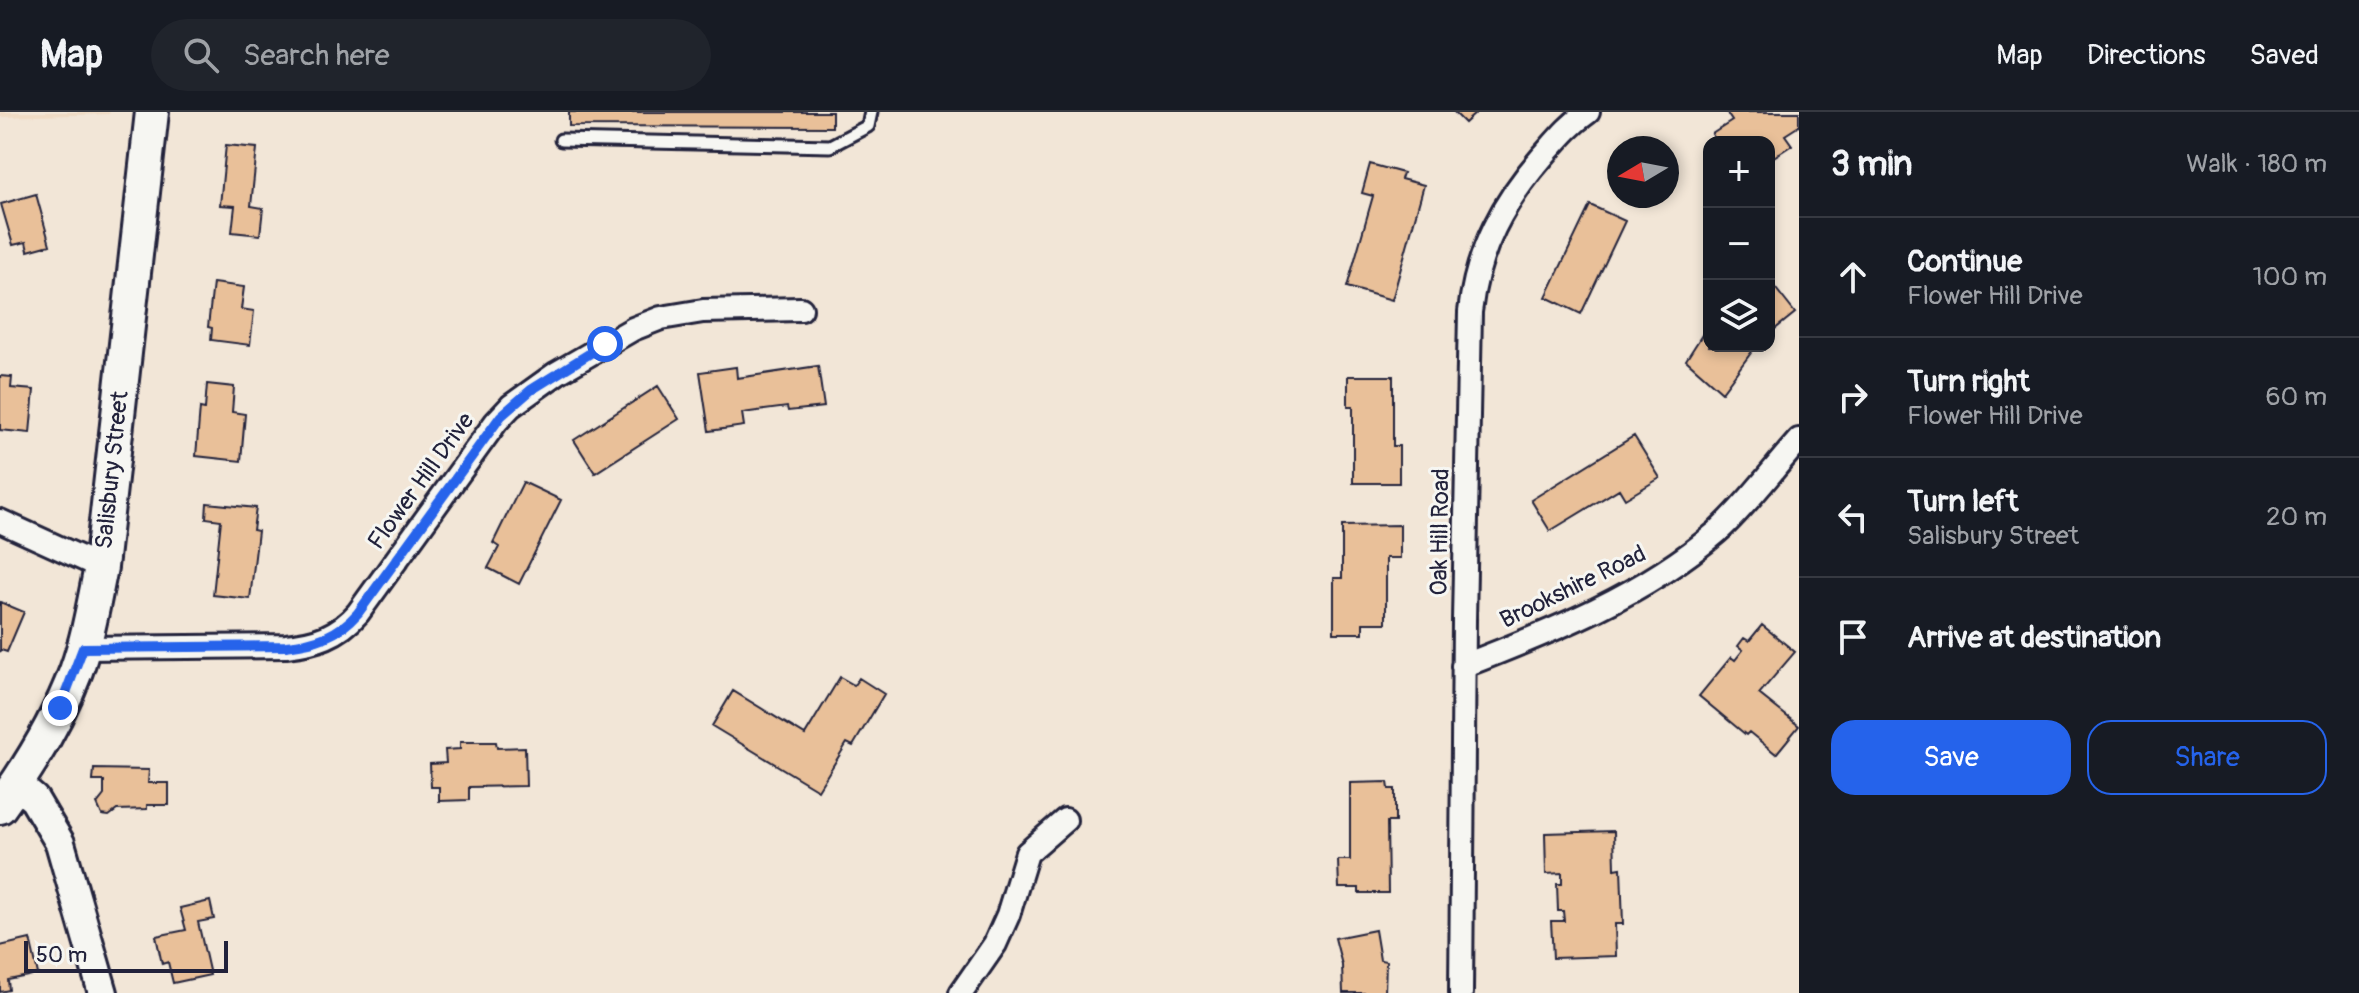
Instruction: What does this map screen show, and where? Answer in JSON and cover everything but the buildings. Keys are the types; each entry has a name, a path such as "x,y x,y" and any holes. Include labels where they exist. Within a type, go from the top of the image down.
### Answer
{"main road":[{"name":"Salisbury Street","path":"8,796 60,708 83,648 101,567 152,112"}],"street":[{"name":"Oak Hill Road","path":"1461,993 1463,666 1473,283 1489,235 1521,181 1572,123 1588,112"},
{"name":"Flower Hill Drive","path":"83,648 286,646 331,636 358,613 496,422 531,390 596,349 661,318 703,311 801,309"},
{"name":"Brookshire Road","path":"1463,666 1583,616 1675,565 1719,530 1799,440"},
{"path":"0,521 101,567"},
{"path":"8,796 34,799 60,843 103,993"},
{"path":"961,993 995,944 1008,915 1027,853 1065,820"}],"lane":[{"path":"561,140 830,146 868,126 871,112"}],"shaded area":[{"path":"0,112 110,112 0,117"}],"route":[{"path":"60,708 83,648 286,646 322,640 338,632 358,613 501,416 531,390 605,344"}]}
